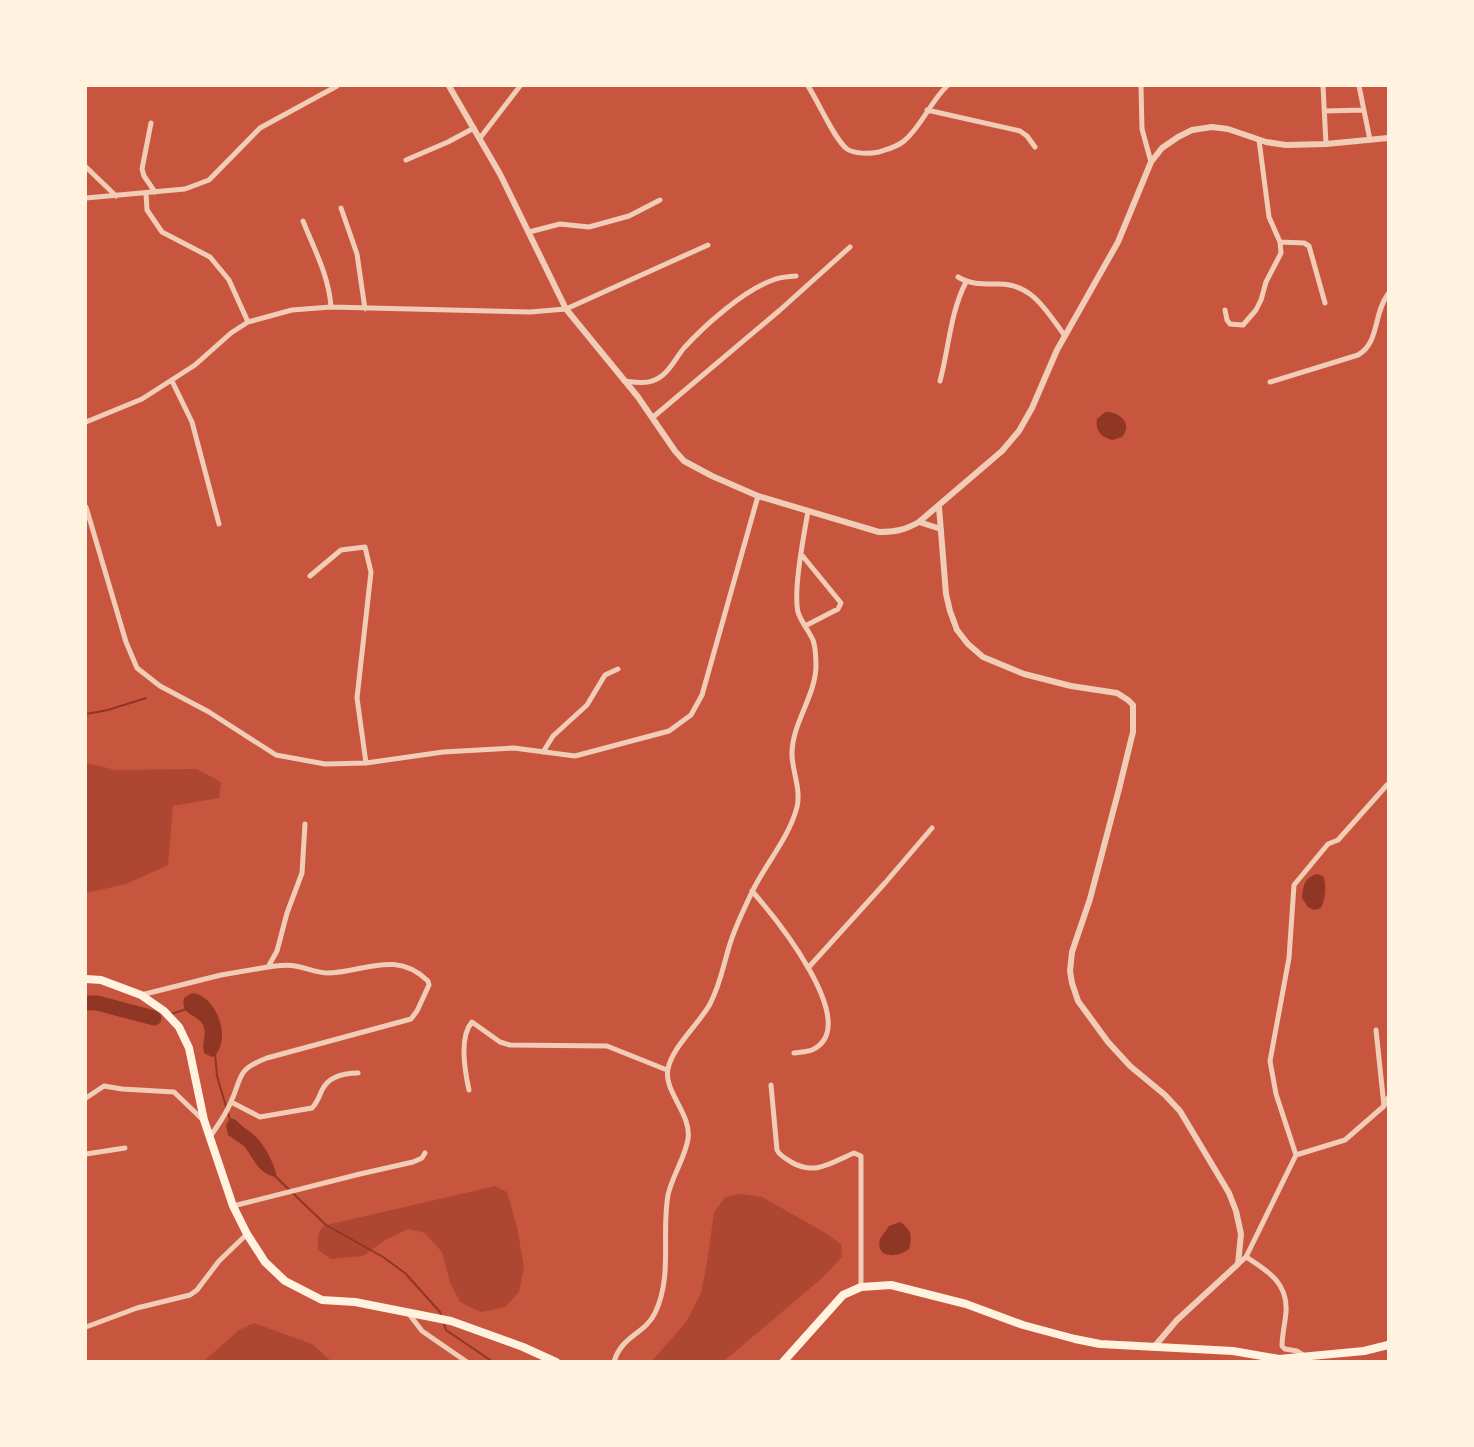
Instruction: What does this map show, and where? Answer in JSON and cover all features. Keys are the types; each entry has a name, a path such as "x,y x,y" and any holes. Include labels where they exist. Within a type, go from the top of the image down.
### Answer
{"main road":[{"path":"86,979 101,980 141,995 164,1011 179,1027 189,1048 209,1139 233,1206 265,1262 285,1281 322,1300 355,1302 448,1321 523,1347 556,1362"},
{"path":"783,1362 843,1295 861,1287 891,1285 922,1292 1075,1339 1100,1344 1233,1351 1279,1359 1364,1351 1389,1345"}],"street":[{"path":"86,198 185,189 209,180 260,128 337,86"},
{"path":"449,86 480,138 566,309 624,381 675,451 684,460 712,476 758,496 879,532 896,532 919,522 1002,451 1019,431 1065,336 1118,242 1151,162 1162,148 1178,136 1192,130 1212,127 1228,129 1259,140 1286,145 1389,138"},
{"path":"480,138 520,86"},
{"path":"808,86 838,139 850,151 858,153 875,153 904,141 936,96 947,86"},
{"path":"1141,86 1142,129 1151,162"},
{"path":"1323,86 1326,144"},
{"path":"1359,86 1370,140"},
{"path":"927,110 1020,131 1035,147"},
{"path":"1325,111 1364,110"},
{"path":"151,123 142,169 155,192"},
{"path":"406,160 474,128"},
{"path":"1225,310 1230,324 1244,325 1249,320 1261,300 1266,282 1281,253 1280,242 1269,217 1259,140"},
{"path":"86,167 116,196"},
{"path":"146,193 147,210 162,232 210,257 229,280 248,322"},
{"path":"529,232 560,224 590,227 628,216 660,200"},
{"path":"341,208 357,254 365,309"},
{"path":"303,220 321,261 331,307"},
{"path":"1280,242 1304,243 1309,246 1325,303"},
{"path":"86,422 142,399 172,381 248,322 292,310 331,307 530,312 566,309 708,245"},
{"path":"652,418 780,310 850,247"},
{"path":"624,381 646,383 657,379 668,371 693,338 717,315 764,284 796,276"},
{"path":"958,277 974,284 1007,284 1029,291 1065,336"},
{"path":"940,381 947,356 954,311 966,282"},
{"path":"1270,382 1365,351 1371,343 1381,304 1389,294"},
{"path":"172,381 192,422 219,524"},
{"path":"86,507 126,642 137,668 160,686 208,712 276,755 325,764 366,763 443,752 514,748 575,756 669,731 691,715 702,695 758,496"},
{"path":"939,507 946,594 957,630 968,644 983,657 1024,674 1071,686 1117,693 1133,705 1133,732 1090,899 1072,952 1070,971 1078,1001 1130,1066 1165,1095 1180,1111 1229,1193 1241,1234 1238,1264"},
{"path":"614,1362 621,1346 646,1326 654,1316 661,1299 666,1268 668,1193 688,1139 687,1126 668,1082 667,1070 672,1058 709,1005 721,982 729,945 753,891 789,829 797,804 797,783 792,756 794,737 806,707 816,669 814,642 799,614 797,604 801,554 808,511"},
{"path":"919,522 941,529"},
{"path":"310,576 341,550 365,547 371,572 357,698 366,763"},
{"path":"801,554 841,603 838,609 805,626"},
{"path":"543,752 553,736 587,705 605,675 618,669"},
{"path":"1154,1347 1166,1331 1246,1257 1296,1155 1276,1094 1270,1060 1288,958 1294,885 1328,844 1338,840 1387,785"},
{"path":"268,967 277,951 287,913 302,873 305,824"},
{"path":"808,968 879,891 932,828"},
{"path":"753,891 783,928 808,968 829,1011 828,1030 817,1047 794,1053"},
{"path":"141,995 221,975 288,965 315,972 333,973 386,963 417,971 428,981 429,985 411,1019 267,1058 250,1065 243,1071 231,1102 209,1139"},
{"path":"469,1090 464,1064 468,1027 472,1022 500,1042 510,1045 607,1046 667,1070"},
{"path":"1376,1030 1384,1106"},
{"path":"231,1102 260,1117 312,1108 325,1085 331,1080 347,1073 358,1073"},
{"path":"771,1085 779,1154 802,1168 812,1170 854,1153 861,1156 861,1287"},
{"path":"86,1098 104,1086 169,1091 178,1095 204,1120"},
{"path":"1296,1155 1345,1140 1384,1106 1389,1098"},
{"path":"86,1154 125,1148"},
{"path":"233,1206 412,1162 422,1158 424,1153"},
{"path":"86,1327 137,1308 190,1295 197,1290 219,1261 247,1234"},
{"path":"1246,1257 1272,1274 1279,1282 1286,1301 1282,1346 1307,1357"},
{"path":"409,1314 422,1331 467,1362"}],"shaded area":[{"path":"1105,412 1116,414 1123,419 1126,427 1122,437 1112,440 1100,433 1097,419"},
{"path":"86,763 116,770 197,769 221,782 219,798 173,806 168,865 126,884 86,893"},
{"path":"1318,874 1324,877 1325,892 1321,908 1314,910 1308,907 1302,894 1307,879"},
{"path":"192,993 209,1002 219,1020 222,1041 213,1057 205,1054 204,1051 203,1025 184,1008 184,998"},
{"path":"230,1118 236,1120 262,1144 277,1177 265,1173 244,1146 228,1135 226,1125"},
{"path":"495,1186 507,1192 517,1227 524,1267 519,1292 505,1307 481,1312 460,1302 450,1282 442,1252 425,1233 408,1229 385,1240 363,1256 331,1259 318,1250 318,1235 323,1226"},
{"path":"740,1194 762,1197 824,1232 841,1244 842,1257 821,1279 724,1361 652,1361 687,1321 701,1293 714,1213 725,1197"},
{"path":"900,1222 910,1234 909,1249 899,1254 888,1255 879,1246 880,1239 889,1226"},
{"path":"254,1323 312,1344 331,1361 204,1361 239,1330"}],"waterway":[{"path":"86,714 108,710 146,698"},
{"path":"86,1003 97,1003 154,1018"},
{"path":"171,1014 187,1009"},
{"path":"215,1053 217,1076 230,1120"},
{"path":"275,1176 326,1225 383,1257 405,1273 440,1312 446,1330 493,1362"}]}
